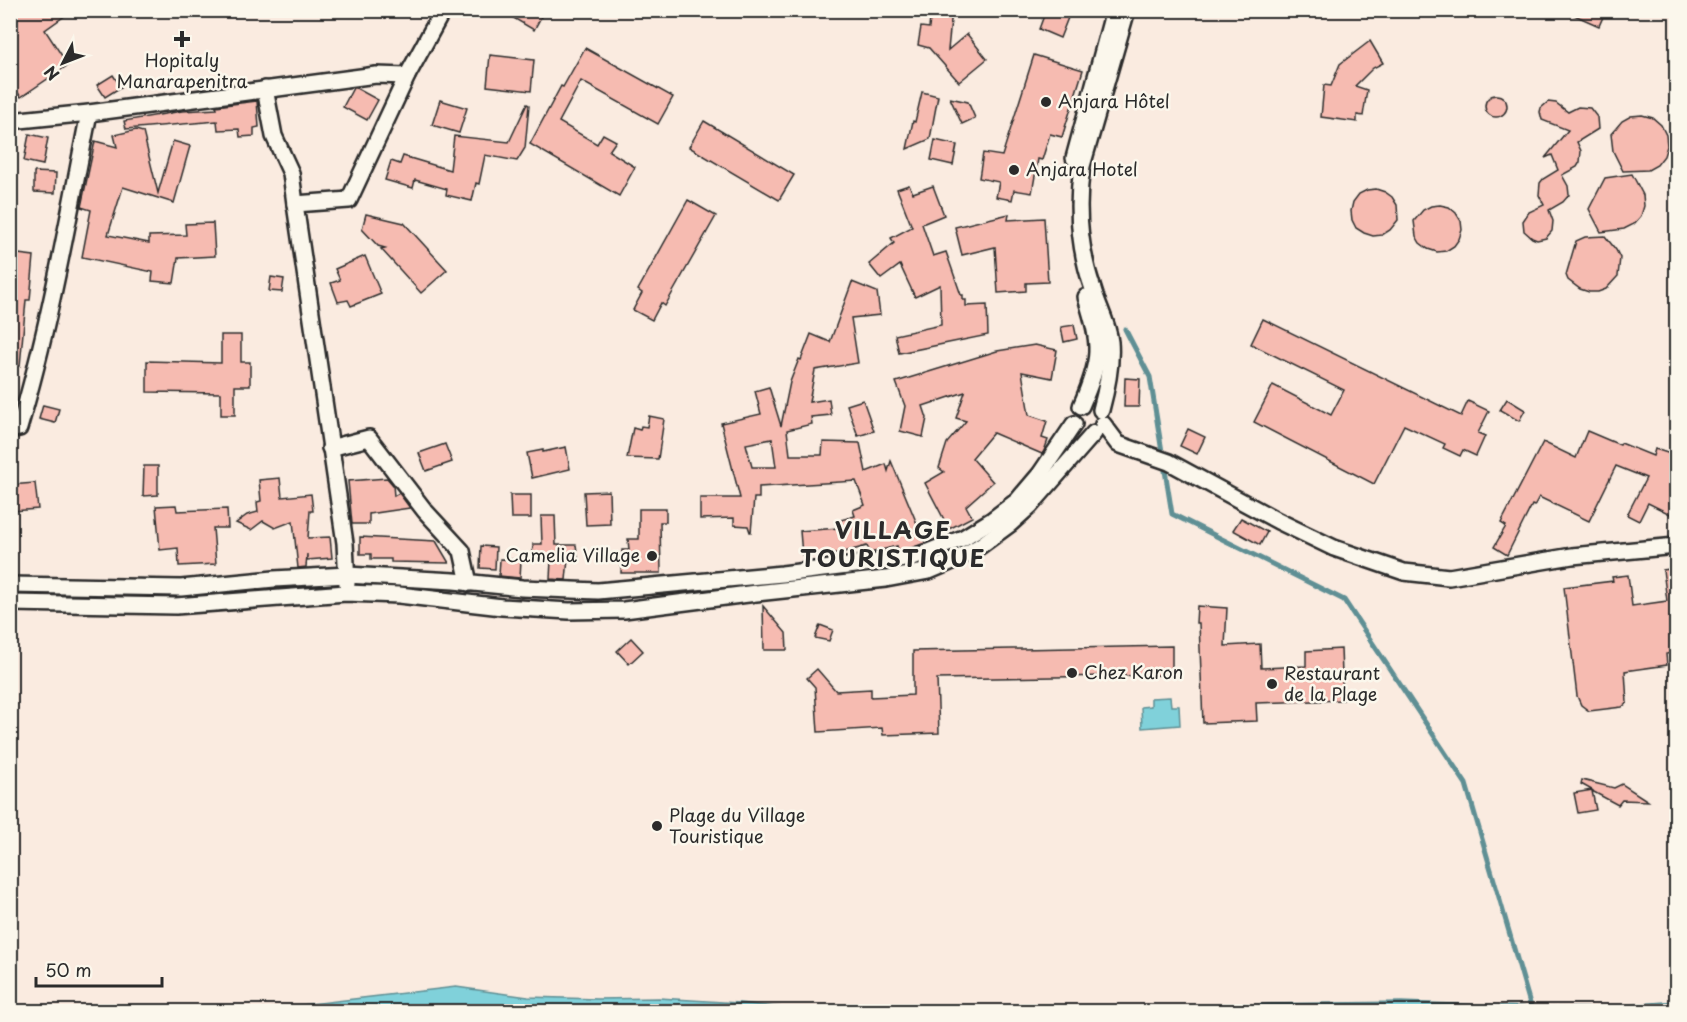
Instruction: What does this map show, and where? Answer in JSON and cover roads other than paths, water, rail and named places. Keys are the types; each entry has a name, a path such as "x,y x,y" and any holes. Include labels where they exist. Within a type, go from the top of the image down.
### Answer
{"street":[{"path":"295,204 349,200 407,76 443,10"},
{"path":"10,585 181,588 347,575 522,588 598,591 871,564 912,558 963,538 1017,501 1040,474 1074,424 1076,413 1094,377 1098,352 1097,338 1074,257 1069,223 1069,184 1114,10"},
{"path":"10,603 176,606 346,593 399,595 502,607 570,611 624,610 886,579 929,571 955,560 1010,525 1036,500 1099,422 1109,380 1110,344 1108,328 1094,294 1083,254 1079,186 1082,166 1127,10"},
{"path":"10,121 89,113 376,75 407,76"},
{"path":"265,89 274,136 291,173 345,543 346,593"},
{"path":"10,430 19,428 33,381 61,257 89,113"},
{"path":"1080,406 1089,404 1099,422 1118,444 1169,462 1278,522 1334,548 1404,572 1449,577 1572,556 1677,546"},
{"path":"1074,424 1081,431 1099,422"},
{"path":"330,448 369,438 424,511 462,551 469,583"}],"water":[{"path":"1170,697 1171,706 1179,706 1180,725 1142,728 1141,707 1151,706 1151,698"},
{"path":"456,987 528,997 659,998 739,1003 811,1011 251,1011"},
{"path":"1676,1001 1676,1012 1179,1011 1268,1004 1401,1002 1591,1008"}],"waterway":[{"path":"1125,329 1150,377 1172,514 1344,600 1466,784 1531,1007"}],"place":[{"name":"Hopitaly Manarapenitra","path":"182,39"},
{"name":"Anjara Hôtel","path":"1046,102"},
{"name":"Anjara Hotel","path":"1014,170"},
{"name":"Camelia Village","path":"652,556"},
{"name":"Chez Karon","path":"1072,673"},
{"name":"Restaurant de la Plage","path":"1272,684"},
{"name":"Plage du Village Touristique","path":"657,826"}],"district":[{"name":"VILLAGE TOURISTIQUE","path":"893,545"}]}
